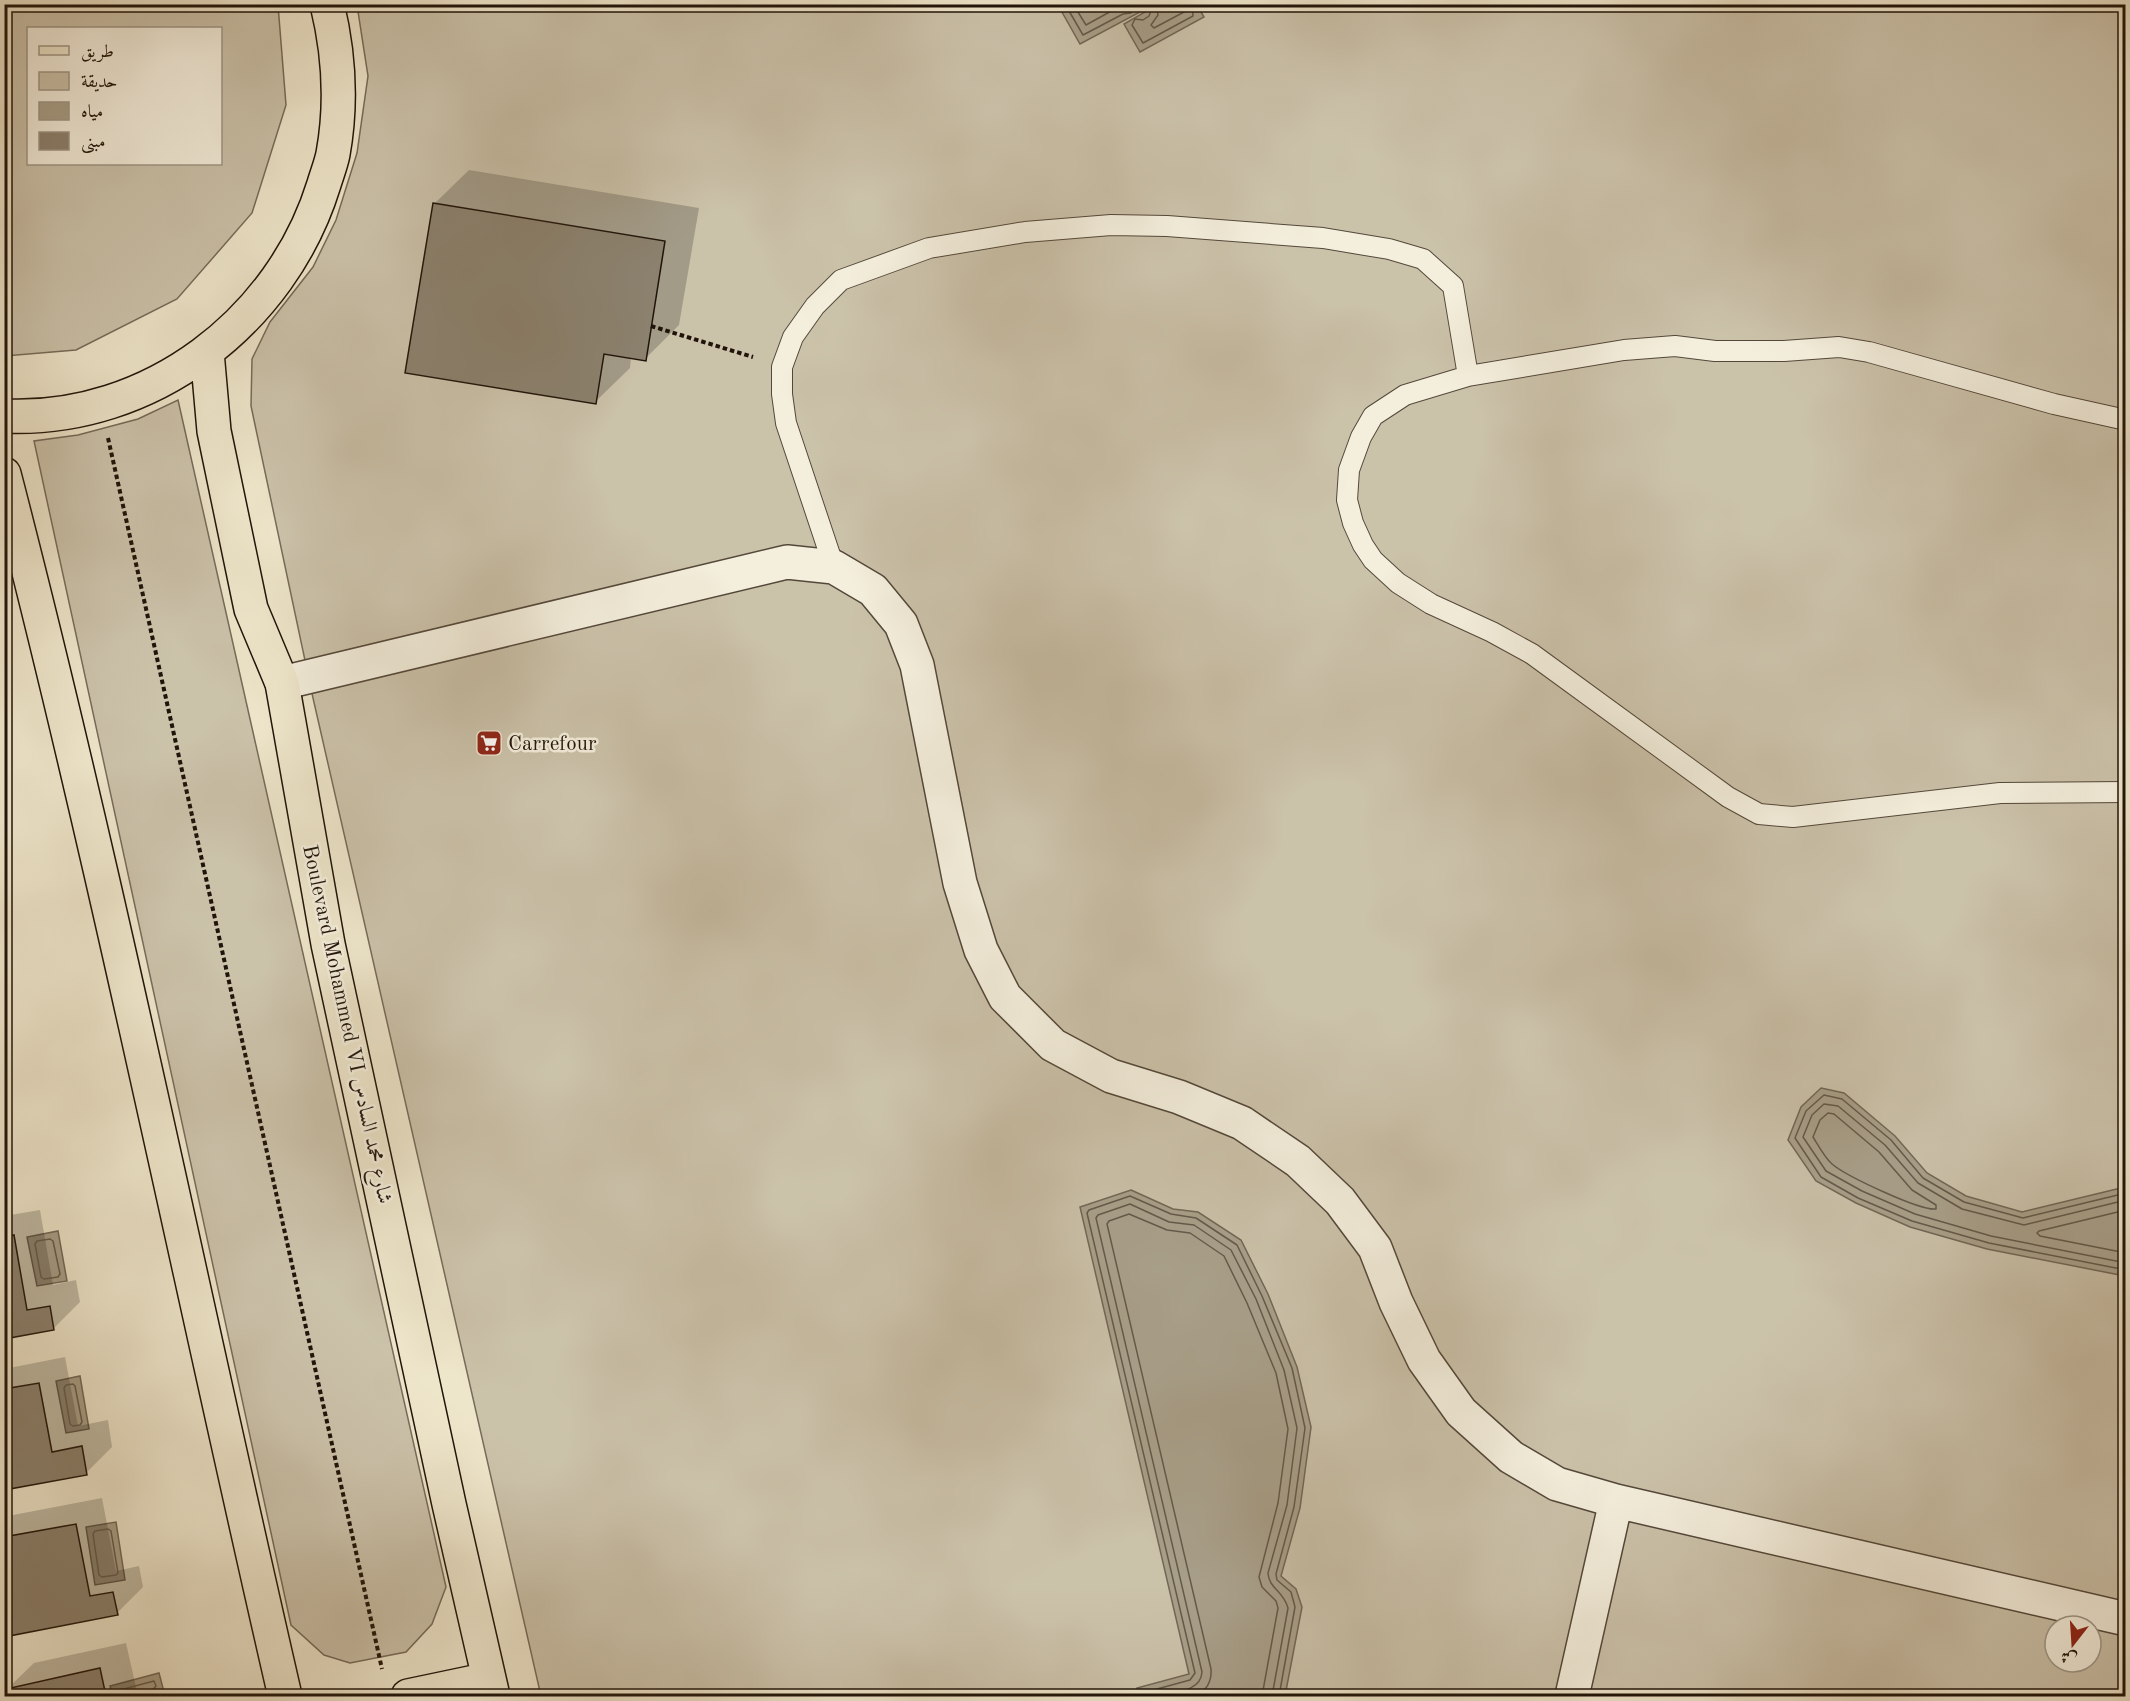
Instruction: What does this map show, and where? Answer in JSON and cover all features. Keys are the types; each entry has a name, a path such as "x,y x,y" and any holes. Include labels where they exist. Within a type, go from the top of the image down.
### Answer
{"main road":[{"path":"4,416 22,417 71,412 120,398 165,378 207,352 252,312 288,265 315,212 333,155 339,96 335,36 327,4"},
{"name":"Boulevard Mohammed VI شارع محمد السادس","path":"207,352 214,431 251,609 282,683 328,944 448,1504 491,1688"},
{"path":"4,474 50,650 285,1696"},
{"path":"408,1696 491,1688"}],"street":[{"path":"282,683 787,562 834,567 873,590 901,624 917,665 960,883 981,950 1005,997 1053,1045 1111,1076 1179,1097 1242,1123 1298,1161 1340,1201 1375,1248 1396,1302 1424,1360 1461,1412 1511,1457 1557,1484 1616,1502 2126,1619"},
{"path":"1572,1696 1616,1502"}],"lane":[{"path":"834,567 786,423 782,394 782,367 793,337 815,306 841,280 929,248 1025,232 1111,225 1167,226 1323,238 1389,249 1423,259 1453,286 1468,376"},
{"path":"2126,420 2054,404 1869,352 1839,347 1784,351 1715,351 1675,346 1623,350 1468,376 1405,395 1373,416 1361,436 1349,470 1347,500 1353,523 1372,560 1398,583 1431,604 1532,654 1728,797 1759,814 1793,817 2000,793 2126,792"}],"path":[{"path":"651,326 782,367"},
{"path":"107,437 383,1674"}],"green space":[{"path":"5,4 278,5 286,105 252,213 177,299 76,350 5,356"},
{"path":"357,5 2125,5 2125,1696 541,1696 313,698 251,406 252,359 270,322 313,267 336,220 357,153 368,76"},
{"path":"178,400 446,1587 432,1624 406,1652 350,1663 324,1655 291,1625 34,441 78,435 138,419"}],"water":[{"path":"1058,5 1136,5 1140,12 1080,44"},
{"path":"1141,5 1197,5 1204,17 1140,52 1124,24 1145,12"},
{"path":"1821,1088 1844,1093 1895,1136 1927,1173 1966,1196 2022,1212 2125,1187 2125,1276 1987,1249 1910,1227 1856,1203 1816,1181 1788,1140 1801,1107"},
{"path":"1131,1190 1173,1209 1198,1212 1241,1240 1268,1294 1297,1367 1311,1427 1300,1508 1281,1576 1296,1589 1302,1607 1285,1696 1139,1696 1137,1688 1189,1674 1080,1207"},
{"path":"58,1231 67,1281 37,1286 27,1237"},
{"path":"80,1376 89,1429 66,1433 56,1381"},
{"path":"116,1522 125,1580 95,1585 86,1527"},
{"path":"159,1673 164,1692 146,1696 113,1696 110,1686"}],"building":[{"path":"433,203 665,241 646,361 604,354 596,404 405,373"},
{"path":"14,1235 27,1310 50,1306 54,1330 4,1339 4,1237"},
{"path":"39,1383 52,1452 82,1446 87,1475 4,1490 4,1389"},
{"path":"76,1524 90,1596 113,1592 118,1615 4,1637 4,1537"},
{"path":"100,1668 106,1696 7,1696 6,1689"}],"place":[{"name":"Carrefour","path":"489,743"}]}
